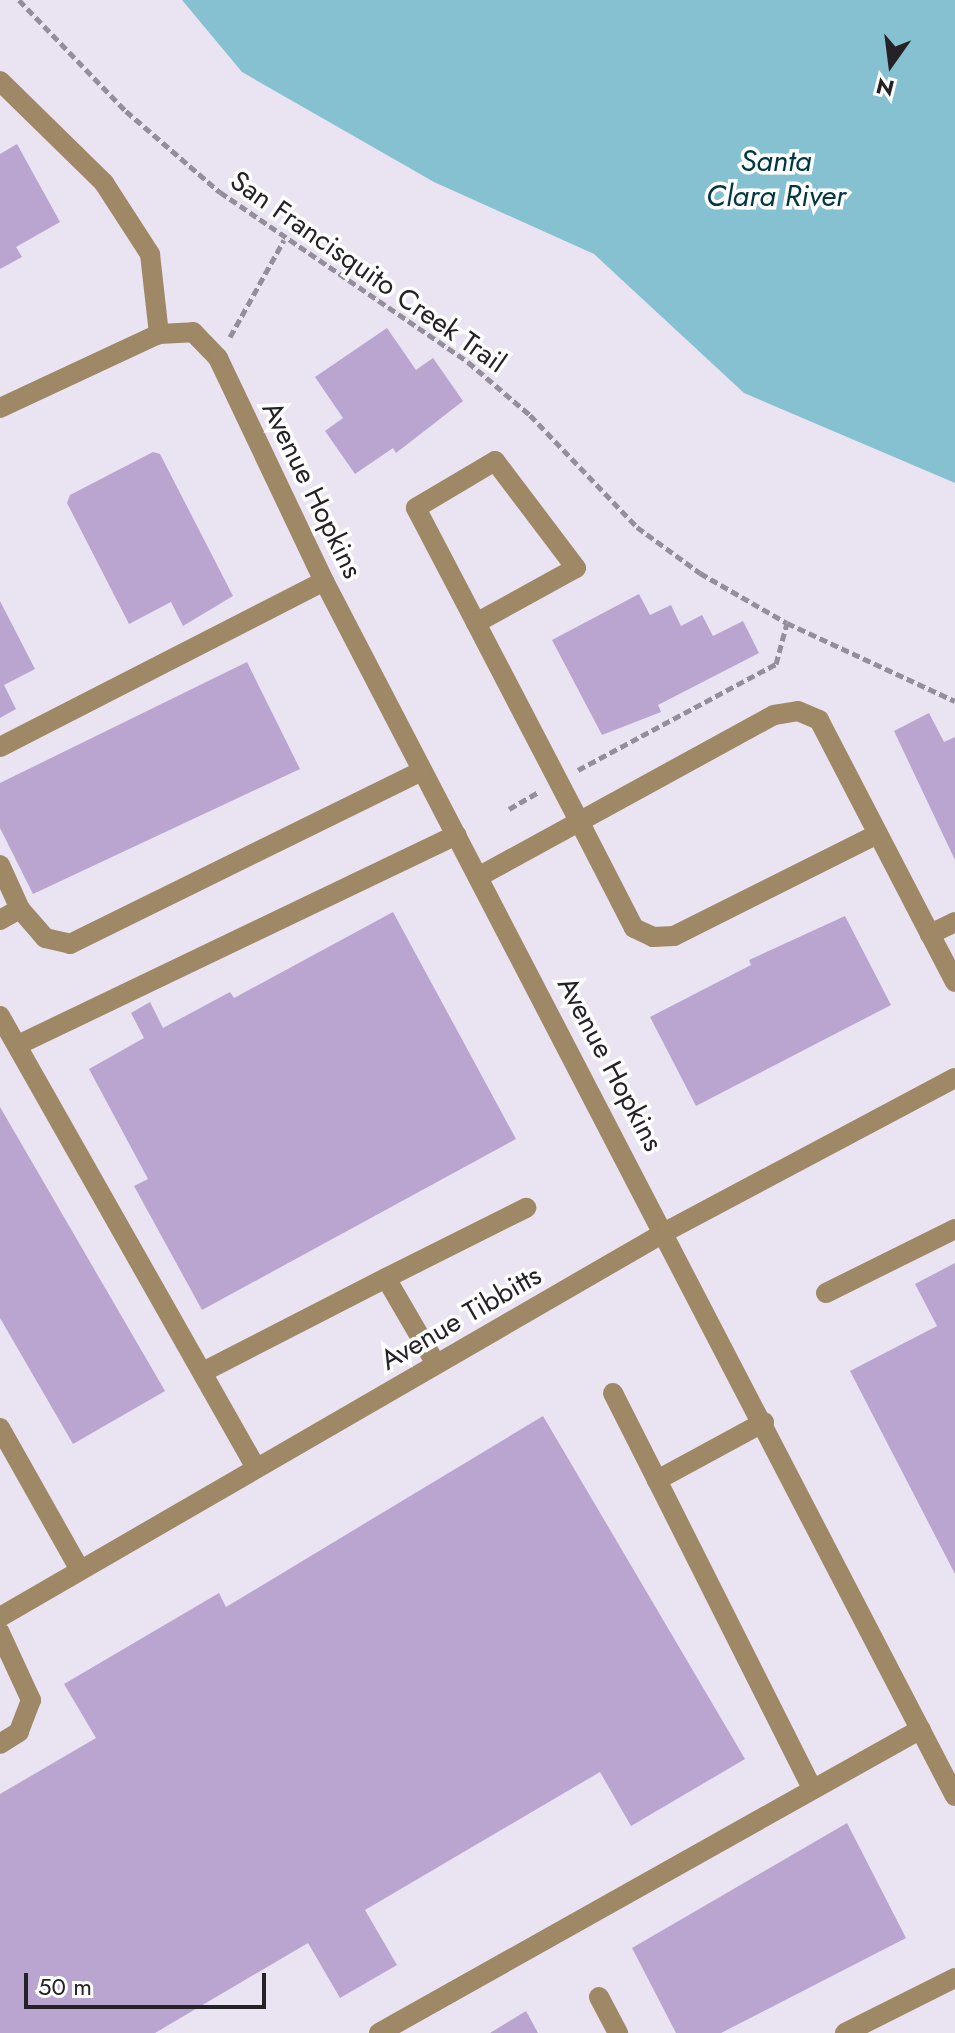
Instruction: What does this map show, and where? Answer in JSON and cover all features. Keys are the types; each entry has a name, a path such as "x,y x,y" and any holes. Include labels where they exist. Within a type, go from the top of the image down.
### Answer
{"street":[{"path":"0,81 104,183 150,254 159,334"},
{"path":"0,408 159,334 193,332 218,358"},
{"name":"Avenue Hopkins","path":"218,358 324,581 667,1231 921,1729 950,1772 955,1796"},
{"path":"476,623 576,568 495,461 416,508 634,928 653,937 674,936 878,834"},
{"path":"0,747 324,581"},
{"path":"478,877 774,715 798,711 819,720 955,982"},
{"path":"0,865 20,909 45,938 70,944 422,771"},
{"path":"20,1044 457,835"},
{"path":"0,920 20,909"},
{"path":"930,934 955,922"},
{"path":"0,1016 20,1044 256,1468"},
{"name":"Avenue Tibbitts","path":"0,1617 667,1231 955,1078"},
{"path":"203,1372 526,1208"},
{"path":"826,1293 955,1229"},
{"path":"386,1278 436,1364"},
{"path":"613,1393 812,1788"},
{"path":"657,1480 764,1422"},
{"path":"0,1428 80,1570"},
{"path":"0,1633 31,1700 19,1732 0,1744"},
{"path":"379,2033 921,1729"},
{"path":"845,2033 955,1978"},
{"path":"599,1997 618,2033"}],"path":[{"name":"San Francisquito Creek Trail","path":"19,0 126,111 284,240 468,362 530,415 637,527 700,573 787,623 955,701"},
{"path":"218,358 284,240"},
{"path":"509,809 776,664 787,623"}],"water":[{"name":"Santa Clara River","path":"182,0 955,0 955,483 744,393 594,254 434,182 242,72"}],"building":[{"path":"17,144 60,222 16,247 22,257 0,269 0,154"},
{"path":"387,328 416,370 433,358 463,401 396,453 393,448 355,474 325,431 343,418 315,377"},
{"path":"153,452 160,454 233,596 183,626 171,602 129,624 67,503 70,495"},
{"path":"639,594 650,615 671,605 681,626 702,615 713,636 743,621 759,653 658,705 661,712 602,735 552,640"},
{"path":"0,601 35,669 4,685 16,709 0,718"},
{"path":"247,662 300,769 33,894 0,828 0,783"},
{"path":"929,713 944,742 955,737 955,860 894,731"},
{"path":"393,912 516,1139 202,1310 134,1186 148,1179 89,1069 144,1038 131,1013 150,1002 163,1028 230,992 234,998"},
{"path":"845,916 891,1005 696,1106 650,1017 751,965 749,960"},
{"path":"0,1107 165,1391 73,1444 0,1318"},
{"path":"955,1263 955,1574 850,1371 937,1326 915,1284"},
{"path":"543,1416 745,1759 631,1826 600,1772 365,1910 397,1965 340,1998 308,1943 155,2033 0,2033 0,1794 96,1738 64,1684 219,1593 226,1607"},
{"path":"847,1823 906,1938 721,2033 676,2033 632,1948"},
{"path":"526,2011 538,2033 490,2033"}]}
